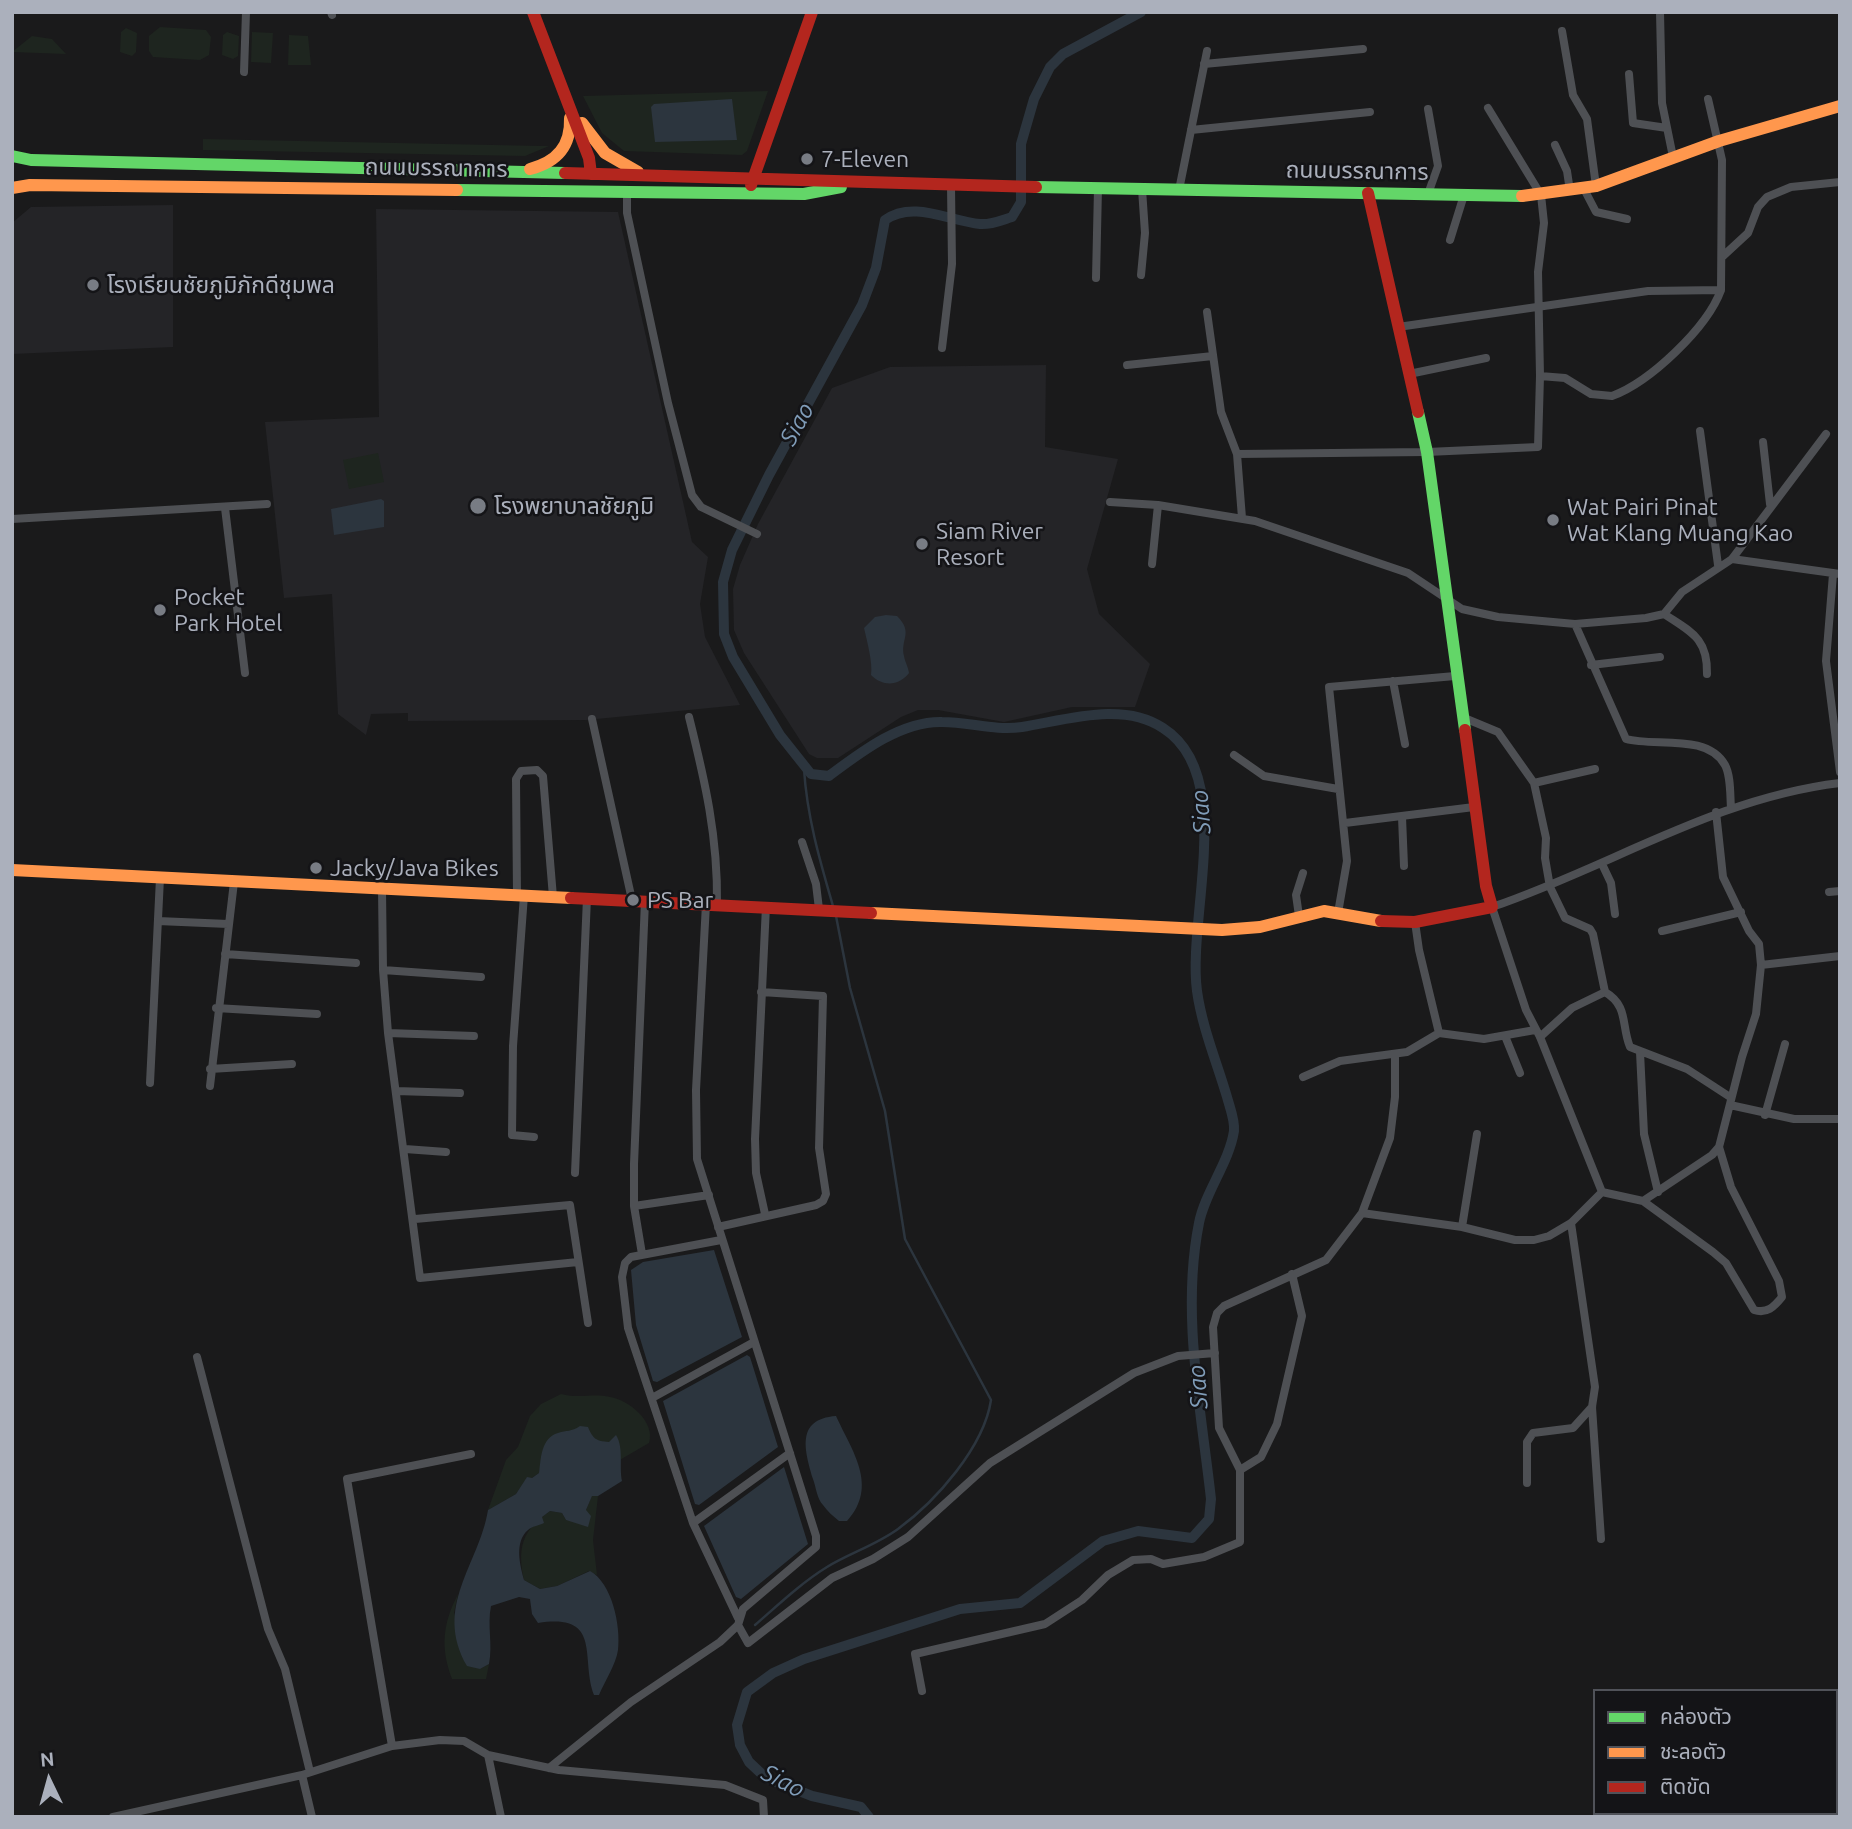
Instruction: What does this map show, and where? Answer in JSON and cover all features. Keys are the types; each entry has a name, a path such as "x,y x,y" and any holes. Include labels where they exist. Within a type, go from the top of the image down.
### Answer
{"street":[{"path":"244,72 246,12"},
{"path":"533,12 589,158 590,191"},
{"path":"750,193 751,178 812,12"},
{"path":"1660,12 1662,103 1672,157"},
{"path":"1562,31 1573,95 1587,119 1590,187 1596,212 1627,219"},
{"path":"1204,64 1363,48"},
{"path":"1180,190 1206,51"},
{"path":"1629,74 1633,122 1667,128"},
{"path":"1539,376 1565,378 1591,394 1612,396 1620,393 1691,339 1715,306 1721,290 1723,160 1708,99"},
{"path":"509,172 550,162 566,148 571,127 568,102"},
{"path":"568,102 605,153 625,167 647,175"},
{"name":"ถนนบรรณาการ","path":"12,156 31,160 751,178 859,184 1541,195 1590,187 1719,141 1840,106"},
{"path":"1237,454 1426,452 1538,447 1538,272 1544,223 1541,195 1488,108"},
{"path":"1428,194 1438,166 1429,109"},
{"path":"1191,130 1370,112"},
{"path":"1555,145 1567,171 1570,191"},
{"path":"134,186 135,163"},
{"path":"287,167 287,188"},
{"path":"475,171 475,190"},
{"path":"1722,257 1748,233 1758,207 1767,197 1791,187 1840,182"},
{"name":"ถนนบรรณาการ","path":"12,188 30,185 804,194 859,184"},
{"path":"942,348 952,264 949,235 951,186"},
{"path":"1096,278 1098,188"},
{"path":"1140,275 1145,233 1142,189"},
{"path":"627,192 627,213 665,390 692,495 701,507 757,534"},
{"path":"1368,193 1426,452 1486,886 1538,1034 1602,1192"},
{"path":"1450,240 1464,195"},
{"path":"1398,327 1539,306 1583,303 1648,291 1721,290"},
{"path":"1207,312 1221,412 1237,454 1242,519"},
{"path":"1127,365 1213,356"},
{"path":"1409,374 1486,358"},
{"path":"1700,431 1718,565"},
{"path":"1732,559 1770,504 1826,434"},
{"path":"1763,442 1770,504"},
{"path":"1110,502 1158,505 1242,519 1365,556 1408,573 1462,609 1498,617 1575,624 1664,614 1682,592 1718,565 1732,559 1836,574 1826,661 1840,772"},
{"path":"12,519 267,504"},
{"path":"1152,564 1158,505"},
{"path":"225,508 245,673"},
{"path":"1664,614 1701,641 1707,674"},
{"path":"1575,624 1626,739 1699,746 1718,757 1725,765 1731,808"},
{"path":"1591,665 1660,657"},
{"path":"1338,913 1347,861 1329,687 1455,676"},
{"path":"1393,681 1405,744"},
{"path":"549,1768 631,1702 682,1670 738,1624 758,1595 816,1547 816,1536 697,1159 696,1090 711,904 718,865 711,807 689,717"},
{"path":"1461,717 1498,732 1534,783 1546,838 1545,858 1550,887 1565,918 1590,929 1593,934 1605,992 1620,1004 1630,1047 1687,1069 1730,1101 1765,1115 1840,1119"},
{"path":"592,719 638,900 634,1206 642,1254"},
{"path":"1234,755 1264,776 1338,789"},
{"path":"1534,783 1595,769"},
{"path":"534,1137 512,1135 513,1046 521,895 516,779 521,771 537,770 543,776 553,897"},
{"path":"12,870 1222,930 1260,927 1324,911 1383,921 1415,922 1492,907 1550,887 1717,812 1808,787 1840,783"},
{"path":"1345,823 1474,807"},
{"path":"1643,1201 1712,1156 1719,1147 1756,1014 1761,965 1759,944 1749,931 1723,877 1717,812"},
{"path":"1402,817 1404,866"},
{"path":"802,842 823,909"},
{"path":"1602,864 1611,883 1615,915"},
{"path":"1299,916 1296,895 1303,873"},
{"path":"150,1083 160,878"},
{"path":"210,1086 216,1008 234,882"},
{"path":"382,889 383,970 388,1033 415,1219 420,1278 578,1262"},
{"path":"1829,892 1840,891"},
{"path":"575,1173 587,898"},
{"path":"765,1214 756,1173 755,1150 766,906"},
{"path":"1661,931 1741,912"},
{"path":"158,921 228,924"},
{"path":"1415,922 1439,1033"},
{"path":"225,954 355,963"},
{"path":"1761,965 1840,956"},
{"path":"383,970 481,978"},
{"path":"718,1227 765,1214 816,1205 825,1197 818,1148 824,1004 819,994 761,992"},
{"path":"1303,1077 1340,1061 1407,1052 1439,1033 1484,1039 1538,1034 1572,1008 1605,992"},
{"path":"216,1008 317,1014"},
{"path":"388,1033 474,1036"},
{"path":"1505,1036 1520,1073"},
{"path":"1765,1115 1785,1044"},
{"path":"1640,1052 1644,1134 1658,1192"},
{"path":"922,1691 915,1654 1045,1624 1082,1600 1108,1575 1133,1560 1151,1559 1163,1564 1204,1558 1240,1542 1240,1470 1219,1428 1213,1353 1213,1327 1217,1313 1224,1306 1326,1260 1362,1213 1390,1138 1395,1097 1395,1054"},
{"path":"210,1069 292,1065"},
{"path":"396,1091 460,1093"},
{"path":"1462,1227 1477,1134"},
{"path":"1602,1192 1643,1201 1726,1263 1754,1310 1761,1312 1772,1309 1782,1297 1779,1281 1731,1186 1719,1147"},
{"path":"405,1149 446,1152"},
{"path":"1362,1213 1462,1227 1524,1241 1549,1236 1571,1223 1602,1192"},
{"path":"634,1206 709,1195"},
{"path":"415,1219 570,1205 588,1323"},
{"path":"1571,1223 1595,1387 1592,1407 1601,1539"},
{"path":"721,1240 642,1254 625,1263 622,1277 628,1328 693,1523 748,1643 832,1578 873,1559 908,1537 990,1463 1133,1373 1178,1356 1213,1353"},
{"path":"1240,1470 1261,1457 1277,1424 1302,1316 1292,1274"},
{"path":"652,1398 754,1342"},
{"path":"197,1357 268,1629 285,1670 313,1817"},
{"path":"1527,1483 1527,1442 1533,1433 1564,1432 1573,1428 1592,1407"},
{"path":"693,1523 790,1453"},
{"path":"392,1746 347,1479 471,1454"},
{"path":"114,1817 306,1773 392,1746 440,1740 464,1741 488,1755 549,1768 725,1785 763,1800 764,1817"},
{"path":"488,1755 501,1817"}],"shaded area":[{"path":"160,27 206,30 211,37 209,55 200,60 153,57 149,51 149,36"},
{"path":"126,28 137,33 136,52 132,56 120,52 121,32"},
{"path":"227,32 239,36 238,56 233,59 222,55 223,35"},
{"path":"252,32 273,33 271,63 251,62"},
{"path":"289,35 308,36 311,65 288,65"},
{"path":"32,36 52,39 66,54 12,52"},
{"path":"768,91 747,151 742,155 624,151 602,133 583,96"},
{"path":"732,99 737,140 655,142 651,107 654,104"},
{"path":"203,139 549,146 525,156 203,150"},
{"name":"โรงเรียนชัยภูมิภักดีชุมพล","path":"173,205 173,347 12,354 12,223 31,207"},
{"name":"โรงพยาบาลชัยภูมิ","path":"376,209 618,212 692,542 708,557 700,604 705,637 740,705 586,720 408,721 408,713 371,714 366,735 338,714 332,594 284,598 265,422 379,417"},
{"name":"Siam River Resort","path":"1046,365 1045,447 1118,459 1087,569 1099,614 1150,664 1135,707 1072,707 1004,722 938,710 918,710 901,717 838,758 817,758 809,754 744,653 734,630 733,589 758,524 832,388 890,367"},
{"path":"378,453 384,482 349,489 343,460"},
{"path":"381,499 384,501 384,527 334,535 331,509"},
{"path":"897,616 906,632 903,650 909,673 896,683 881,682 871,675 864,628 875,617"},
{"path":"714,1250 742,1337 657,1382 653,1381 636,1325 631,1270 643,1262"},
{"path":"747,1355 750,1357 778,1447 699,1505 695,1504 663,1401"},
{"path":"561,1394 604,1396 625,1402 645,1420 649,1427 649,1443 618,1461 620,1452 610,1445 591,1440 581,1442 541,1462 539,1473 527,1478 516,1494 488,1510 506,1460 518,1447 530,1416 541,1404"},
{"path":"836,1416 855,1455 862,1482 856,1508 847,1521 839,1521 821,1502 806,1448 806,1438 814,1423"},
{"path":"580,1426 588,1427 593,1437 601,1441 609,1442 616,1435 620,1446 622,1481 598,1496 592,1496 586,1510 591,1516 588,1527 566,1520 562,1513 550,1511 542,1517 544,1523 531,1528 524,1535 519,1554 524,1580 540,1589 557,1586 590,1571 604,1585 613,1606 619,1640 615,1661 599,1695 594,1695 590,1681 585,1641 581,1632 572,1625 558,1622 538,1623 532,1614 530,1599 519,1597 491,1606 489,1664 480,1669 467,1666 458,1644 455,1624 461,1586 488,1510 516,1494 527,1477 532,1478 539,1473 543,1449 548,1439"},
{"path":"784,1467 808,1544 741,1599 736,1597 704,1526"},
{"path":"592,1495 598,1496 593,1540 597,1575 589,1571 557,1586 540,1589 524,1580 522,1549 533,1525 550,1511 562,1513 566,1520 575,1521 586,1510"},
{"path":"458,1594 454,1613 480,1669 489,1664 486,1679 452,1679 448,1667 446,1625"}],"waterway":[{"name":"Siao","path":"869,1817 861,1807 812,1796 766,1778 749,1762 740,1745 737,1725 747,1692 773,1673 804,1659 960,1609 1020,1603 1103,1541 1138,1531 1192,1538 1209,1519 1211,1499 1194,1361 1194,1257 1202,1211 1227,1155 1234,1127 1197,991 1196,960 1204,812 1198,779 1185,750 1163,728 1130,715 1075,717 1012,728 952,722 927,723 897,732 882,740 829,776 811,774 780,735 733,657 724,634 723,582 732,550 769,475 862,305 876,268 885,220 907,212 931,213 980,224 1012,217 1021,202 1021,144 1034,99 1050,67 1063,54 1141,12"},
{"path":"804,769 811,822 833,906"},
{"path":"755,1625 817,1573 890,1535 928,1504 969,1454 987,1418 991,1400 905,1239 885,1111 850,988 836,916"}],"traffic: fast":[{"path":"12,156 31,160 565,173"},
{"path":"457,190 804,194 841,187"},
{"path":"1036,187 1522,196"},
{"path":"1418,412 1427,452 1465,730"}],"traffic: slow":[{"path":"1522,196 1596,186 1719,141 1840,106"},
{"path":"530,169 548,162 565,145 570,118"},
{"path":"582,123 605,153 638,172"},
{"path":"12,188 30,185 457,190"},
{"path":"12,870 571,898"},
{"path":"871,913 1222,930 1260,927 1324,911 1381,921"}],"traffic: jam":[{"path":"533,12 589,158 591,174"},
{"path":"751,185 812,12"},
{"path":"565,173 1036,187"},
{"path":"1368,193 1418,412"},
{"path":"1381,921 1415,922 1492,907 1486,886 1465,730"},
{"path":"571,898 871,913"}],"place":[{"name":"7-Eleven","path":"807,159"},
{"name":"โรงเรียนชัยภูมิภักดีชุมพล","path":"93,285"},
{"name":"โรงพยาบาลชัยภูมิ","path":"478,506"},
{"name":"Wat Pairi Pinat Wat Klang Muang Kao","path":"1553,520"},
{"name":"Siam River Resort","path":"922,544"},
{"name":"Pocket Park Hotel","path":"160,610"},
{"name":"Jacky/Java Bikes","path":"316,868"},
{"name":"PS Bar","path":"633,900"}]}
